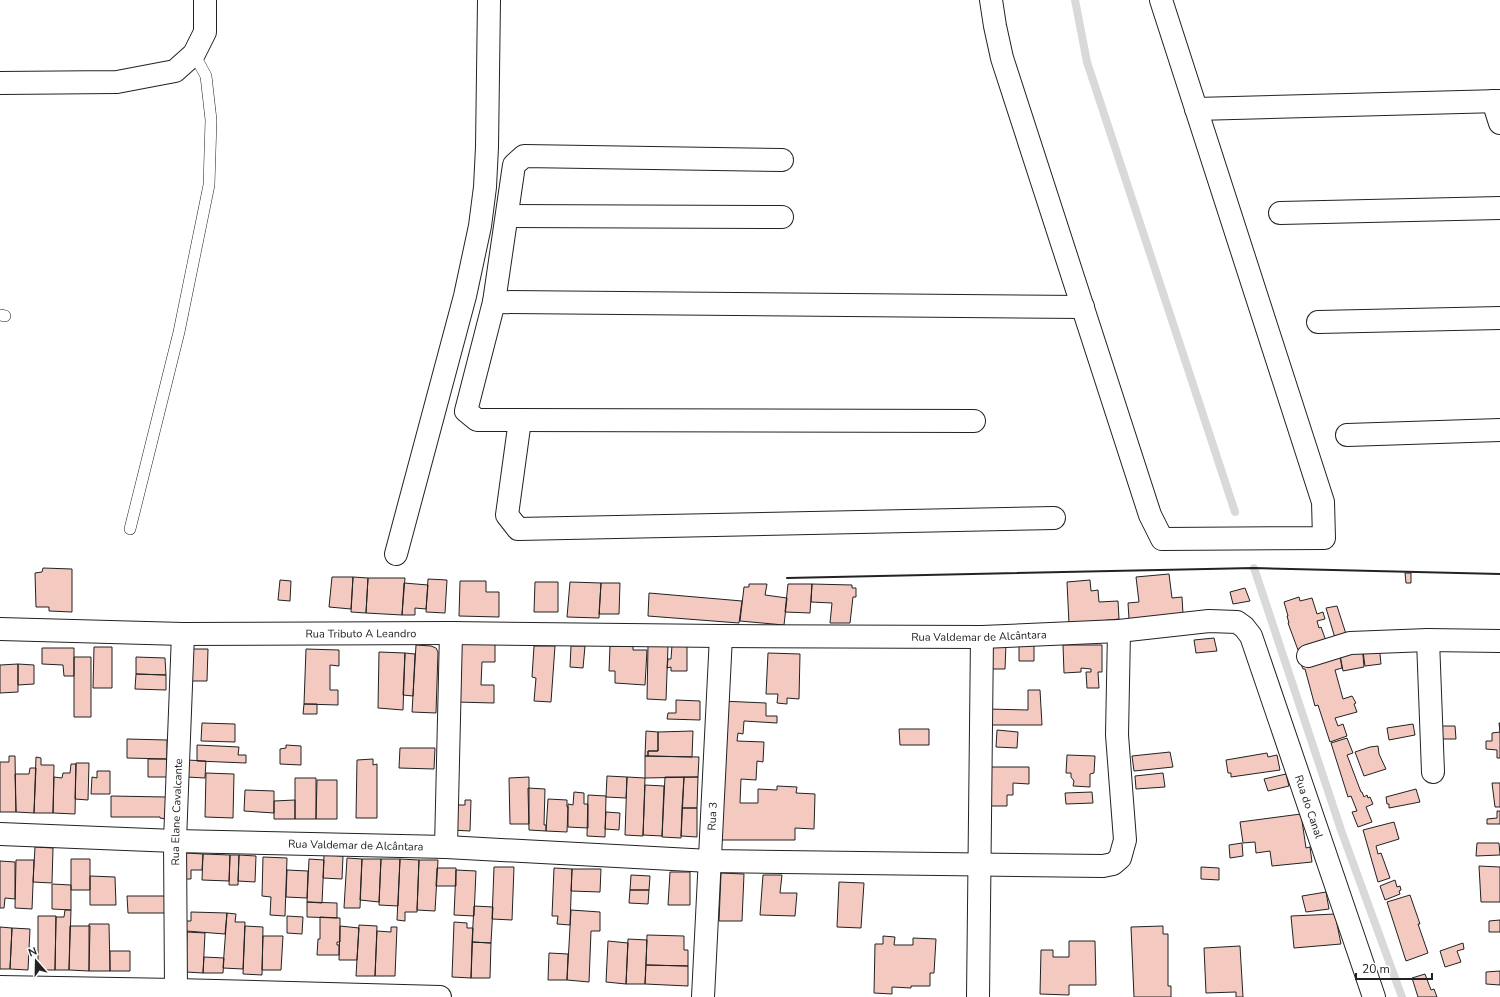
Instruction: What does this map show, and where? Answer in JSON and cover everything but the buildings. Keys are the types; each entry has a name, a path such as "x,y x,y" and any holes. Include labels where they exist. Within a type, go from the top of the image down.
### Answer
{"street":[{"path":"0,83 117,82 175,71 194,54 205,32 206,0"},
{"path":"396,554 465,296 480,226 485,186 487,147 489,0"},
{"path":"992,0 995,26 1002,58 1150,515 1162,539 1324,538 1323,502 1161,0"},
{"path":"1196,109 1496,101 1500,123"},
{"path":"782,160 524,156 514,165 494,302 466,411 476,420 974,421"},
{"path":"1280,213 1500,208"},
{"path":"507,216 782,217"},
{"path":"494,302 1083,307"},
{"path":"1318,322 1500,318"},
{"path":"520,420 508,515 518,529 1054,518"},
{"path":"1348,435 1500,430"},
{"name":"Rua Valdemar de Alcântara","path":"721,636 982,636 1119,631 1209,621 1237,622"},
{"name":"Rua do Canal","path":"1237,622 1244,627 1254,642 1374,997"},
{"name":"Rua Tributo A Leandro","path":"0,629 183,634 451,633 721,636"},
{"name":"Rua Valdemar de Alcântara","path":"0,834 175,841 446,847 710,861 1103,866 1113,864 1120,858 1125,840 1117,735 1119,631"},
{"path":"446,847 451,633"},
{"name":"Rua Elane Cavalcante","path":"176,990 175,841 183,634"},
{"name":"Rua 3","path":"703,997 721,636"},
{"path":"978,997 982,636"},
{"path":"1428,640 1434,772"},
{"path":"1308,656 1350,643 1428,640 1500,641"},
{"path":"0,987 440,997"}],"lane":[{"path":"130,529 179,332 209,185 210,112 206,76 194,54"}],"waterway":[{"path":"1075,0 1087,62 1235,512"},
{"path":"1254,568 1341,830 1402,997"}],"wall":[{"path":"787,578 1254,568 1500,574"}]}
